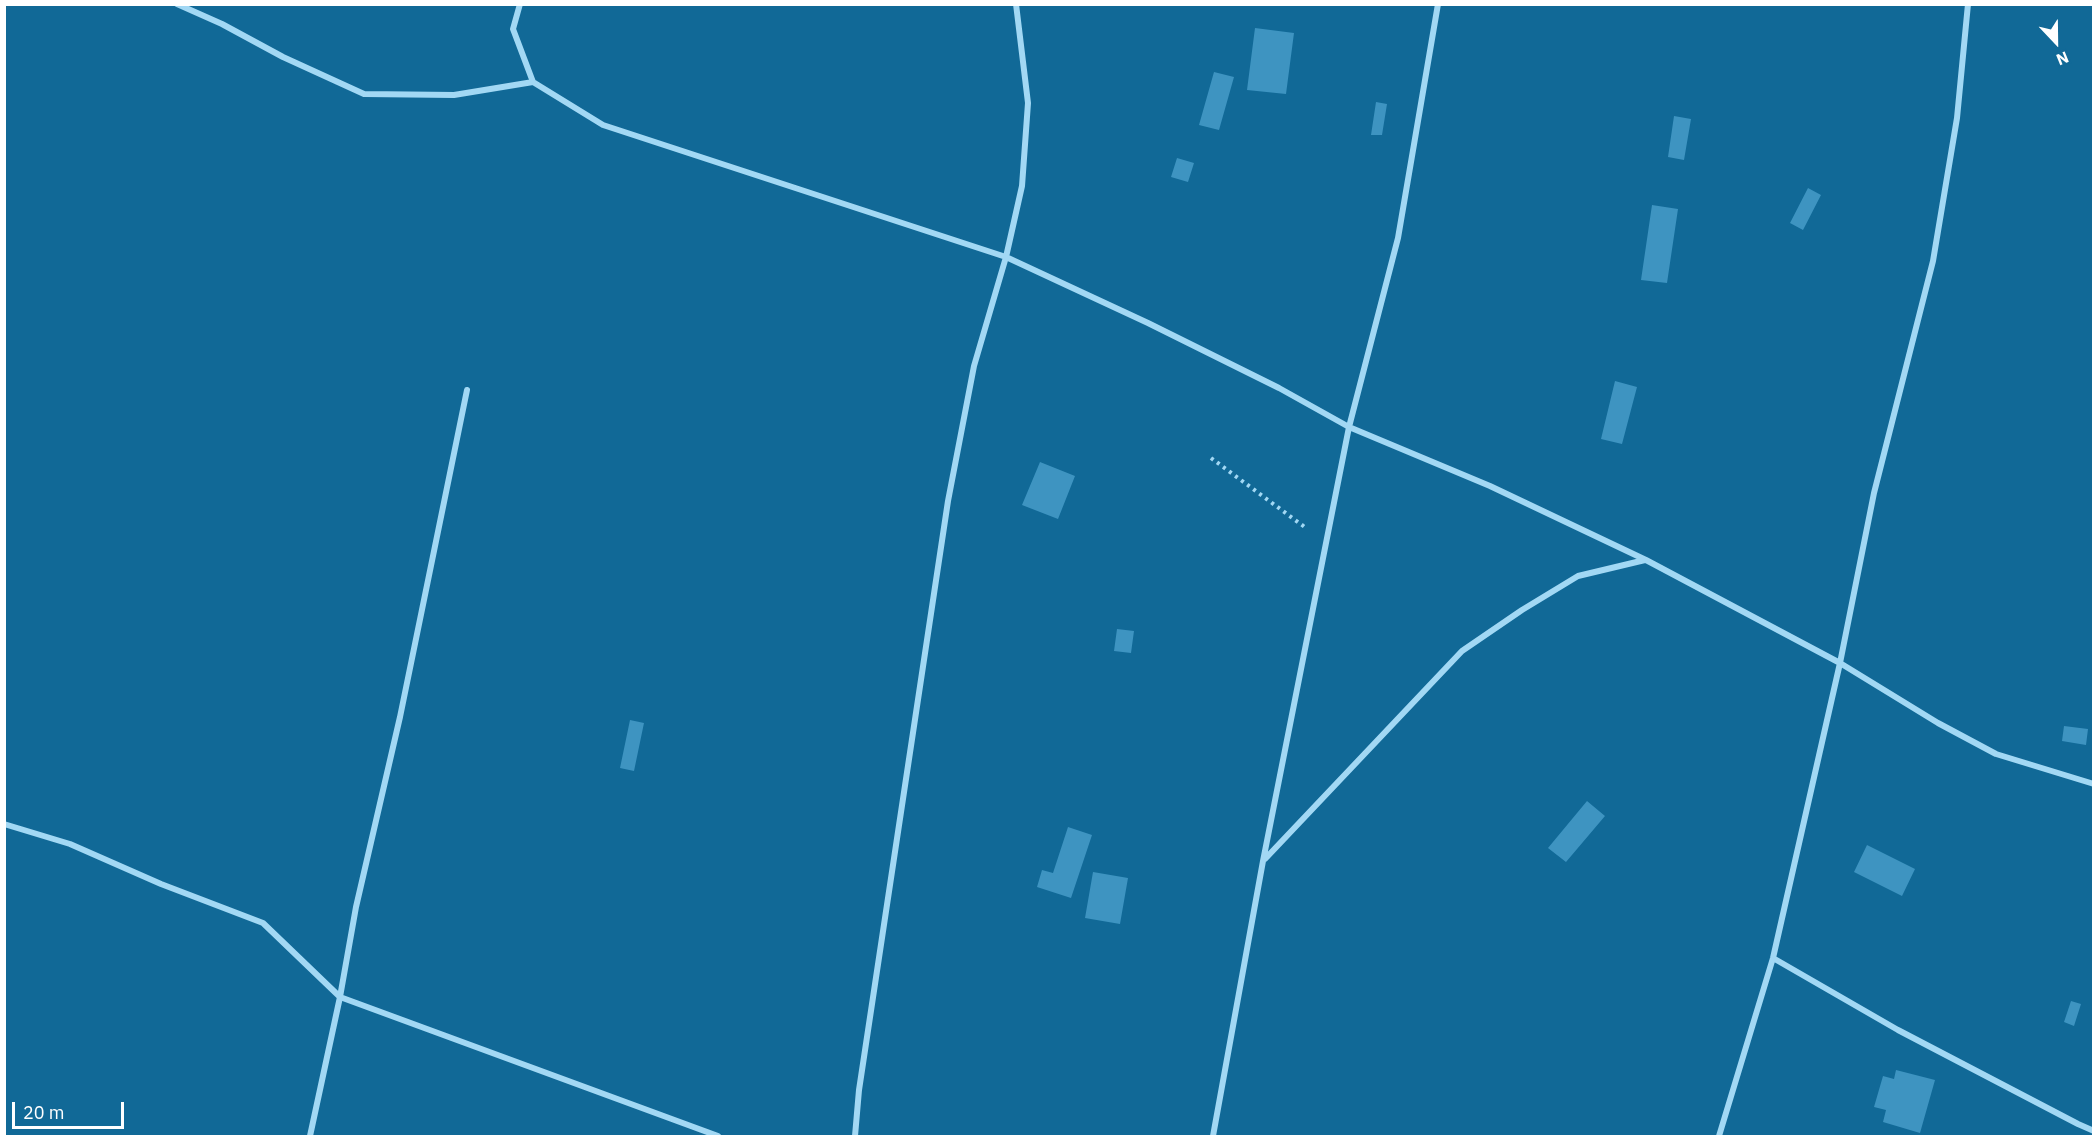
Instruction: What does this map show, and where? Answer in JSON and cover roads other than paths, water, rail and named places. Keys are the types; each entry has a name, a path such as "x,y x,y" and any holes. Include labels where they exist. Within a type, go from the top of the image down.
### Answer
{"street":[{"path":"177,4 364,94 454,94 533,82"},
{"path":"520,4 513,28 533,82 603,125 1006,257 1148,323 1279,388 1349,427 1490,486 1646,560 1840,663 1938,723 1996,754 2094,784"},
{"path":"855,1137 859,1090 948,501 974,366 1006,257 1022,186 1028,103 1016,4"},
{"path":"1212,1137 1263,861 1349,427 1398,238 1438,4"},
{"path":"1719,1137 1773,958 1840,663 1874,493 1934,261 1957,118 1968,4"},
{"path":"310,1137 340,997 356,907 400,717 467,390"},
{"path":"1263,861 1462,651 1522,610 1578,576 1646,560"},
{"path":"4,824 70,844 161,884 264,923 340,997 718,1137"},
{"path":"1773,958 1898,1029 2094,1131"}]}
